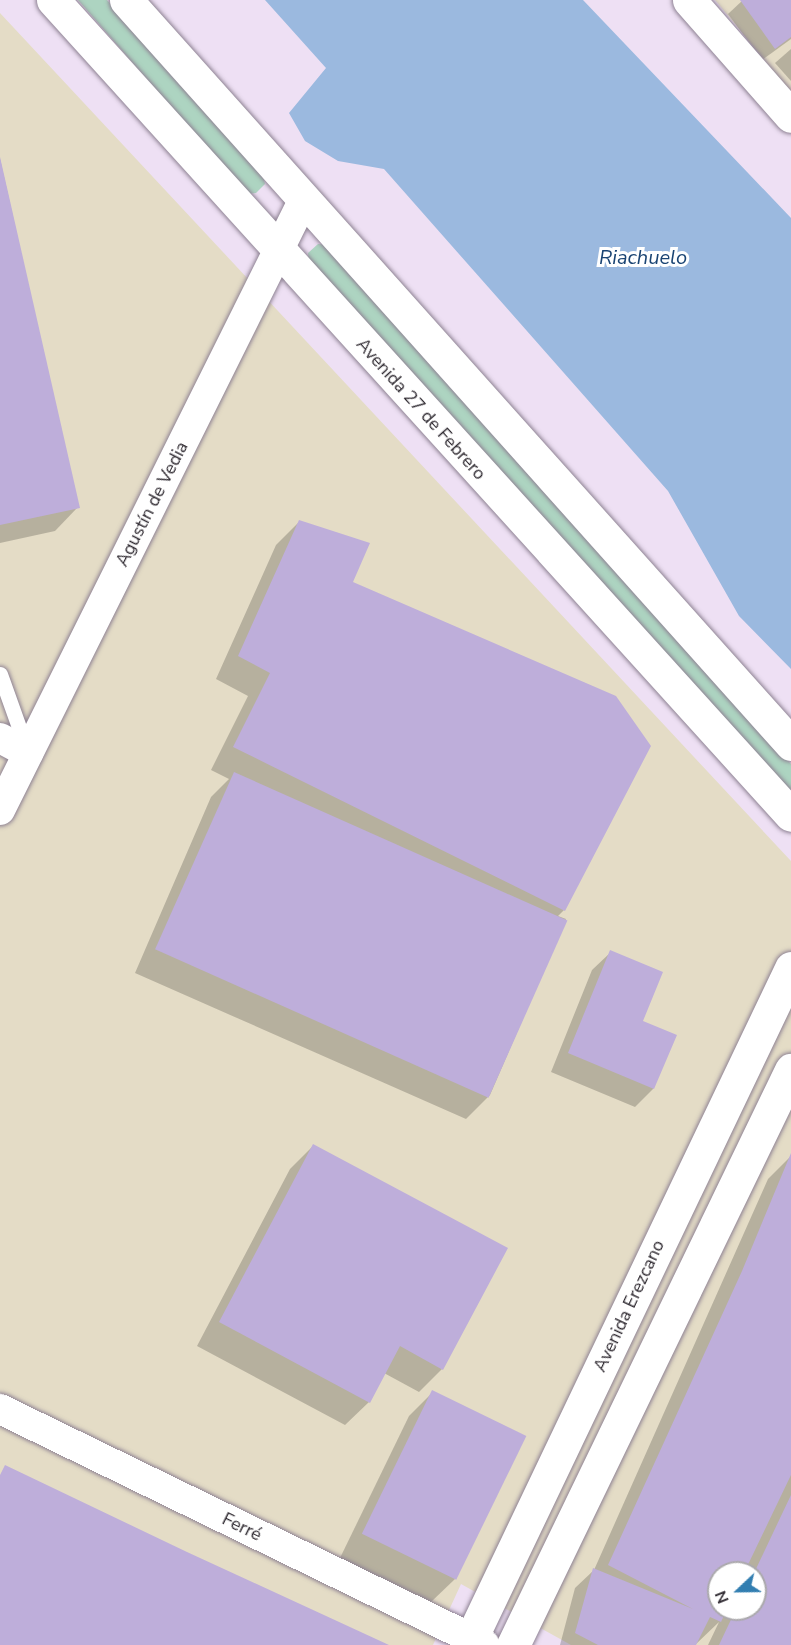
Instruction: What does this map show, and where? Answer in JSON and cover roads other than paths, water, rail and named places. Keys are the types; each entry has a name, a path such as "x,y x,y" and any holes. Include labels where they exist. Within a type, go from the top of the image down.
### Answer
{"main road":[{"name":"Avenida 27 de Febrero","path":"53,0 278,252 791,815"},
{"path":"126,0 791,744"},
{"path":"689,0 791,116"},
{"name":"Avenida Erezcano","path":"475,1643 791,968"},
{"path":"513,1645 791,1070"}],"street":[{"name":"Agustín de Vedia","path":"0,810 304,199"},
{"path":"0,738 28,753"},
{"name":"Ferré","path":"0,1409 475,1643"}],"lane":[{"path":"0,674 28,753"}],"water":[{"name":"Riachuelo","path":"265,0 583,0 791,218 791,669 739,616 668,491 384,169 338,161 305,141 289,113 326,68"}]}
